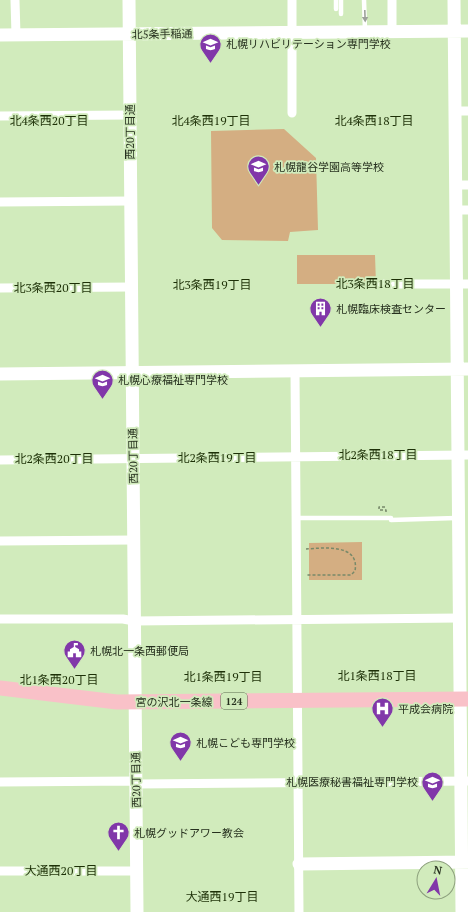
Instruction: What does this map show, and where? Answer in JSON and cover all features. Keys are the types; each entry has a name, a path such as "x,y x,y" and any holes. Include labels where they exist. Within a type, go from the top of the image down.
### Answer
{"main road":[{"name":"宮の沢北一条線","path":"0,688 117,702 464,699"}],"street":[{"path":"16,0 16,35"},
{"name":"西20丁目通","path":"129,0 137,912"},
{"path":"292,0 292,113"},
{"path":"392,0 392,31"},
{"path":"454,0 454,31 461,111 462,185 463,455 458,518 459,618 464,699 465,862 462,912"},
{"name":"北5条手稲通","path":"0,35 468,31"},
{"path":"0,116 130,115"},
{"path":"0,202 130,200"},
{"path":"376,284 462,284"},
{"path":"0,288 131,287"},
{"path":"0,374 463,369"},
{"path":"295,371 299,912"},
{"path":"0,460 463,455"},
{"path":"0,541 134,540"},
{"path":"0,619 123,619 134,621 459,618"},
{"path":"0,782 464,781"},
{"path":"299,864 465,862"},
{"path":"0,871 136,871"}],"lane":[{"path":"336,0 336,9"},
{"path":"341,0 341,14"},
{"path":"364,0 365,31"},
{"path":"296,518 391,518 391,520 458,518"}],"path":[{"path":"378,513 386,512 386,510 379,510 379,507 387,507"},
{"path":"306,548 343,550 352,556 356,566 354,573 351,575 306,575"}],"shaded area":[{"path":"284,129 316,158 318,230 290,232 288,241 222,240 212,228 211,131"},
{"path":"297,255 375,255 376,284 297,284"},
{"path":"362,542 362,580 309,580 309,543"}],"place":[{"name":"札幌リハビリテーション専門学校","path":"210,64"},
{"name":"札幌龍谷学園高等学校","path":"258,186"},
{"name":"札幌臨床検査センター","path":"321,328"},
{"name":"札幌心療福祉専門学校","path":"103,400"},
{"name":"札幌北一条西郵便局","path":"74,670"},
{"name":"平成会病院","path":"382,728"},
{"name":"札幌こども専門学校","path":"180,762"},
{"name":"札幌医療秘書福祉専門学校","path":"433,802"},
{"name":"札幌グッドアワー教会","path":"118,852"}],"district":[{"name":"北4条西20丁目","path":"49,121"},
{"name":"北4条西19丁目","path":"211,121"},
{"name":"北4条西18丁目","path":"374,121"},
{"name":"北3条西18丁目","path":"375,284"},
{"name":"北3条西19丁目","path":"212,285"},
{"name":"北3条西20丁目","path":"53,288"},
{"name":"北2条西18丁目","path":"378,455"},
{"name":"北2条西19丁目","path":"217,458"},
{"name":"北2条西20丁目","path":"54,459"},
{"name":"北1条西18丁目","path":"377,676"},
{"name":"北1条西19丁目","path":"223,677"},
{"name":"北1条西20丁目","path":"59,680"},
{"name":"大通西20丁目","path":"61,871"},
{"name":"大通西19丁目","path":"222,897"}]}
